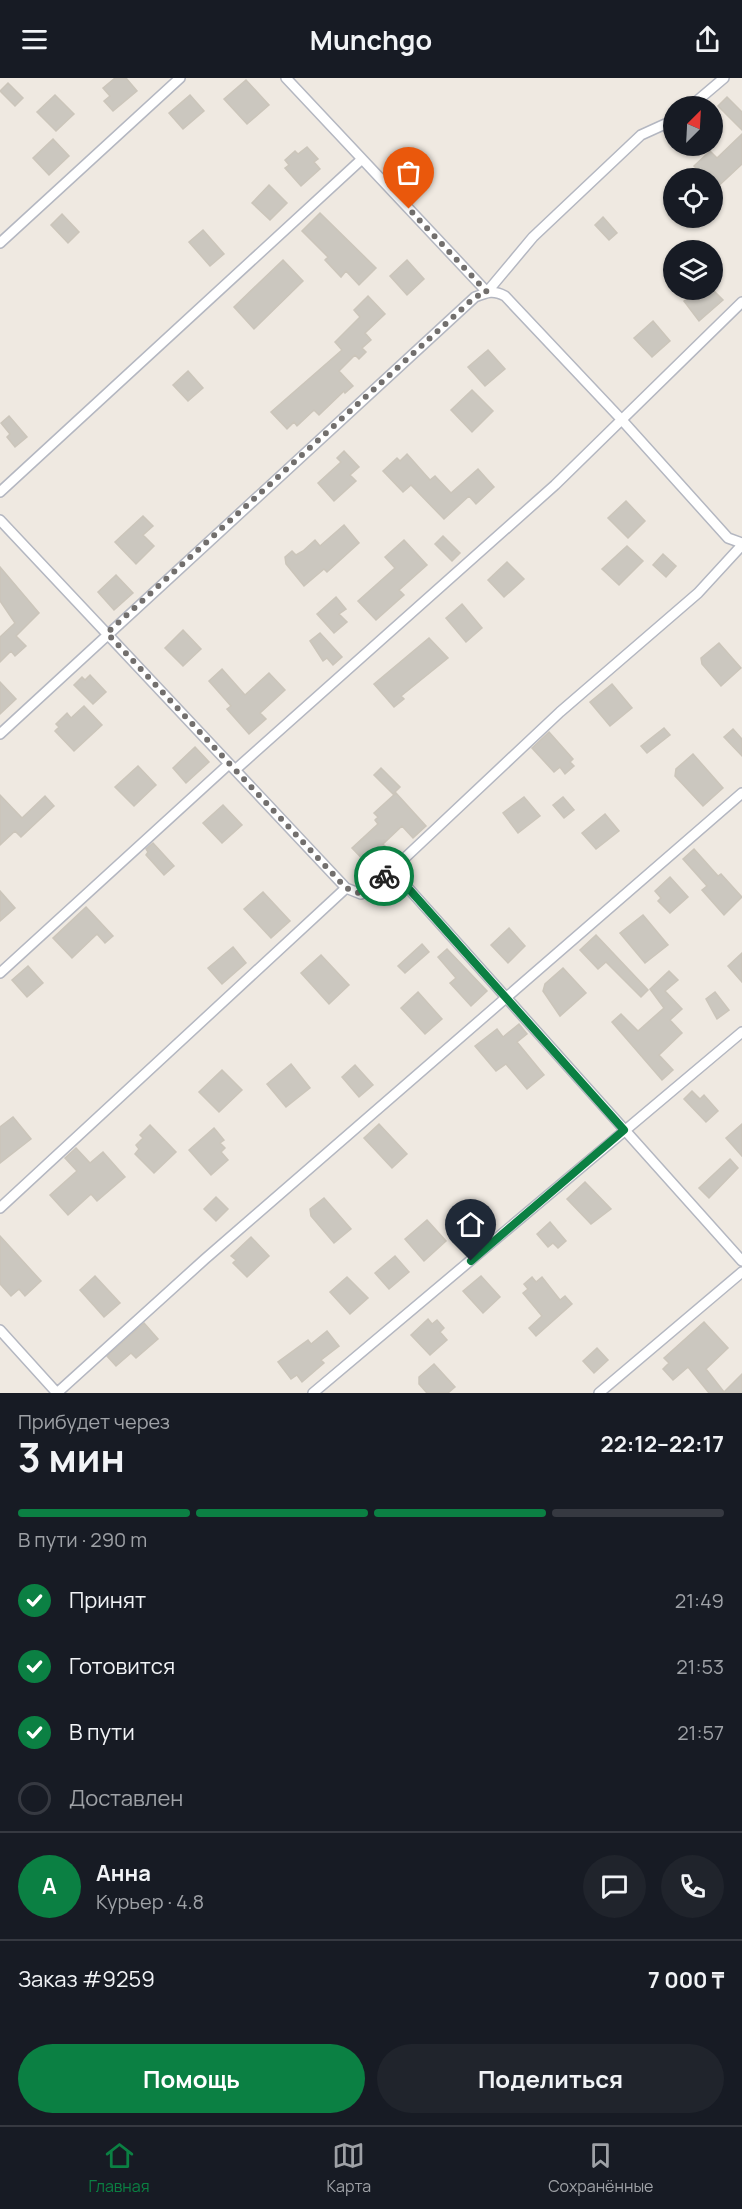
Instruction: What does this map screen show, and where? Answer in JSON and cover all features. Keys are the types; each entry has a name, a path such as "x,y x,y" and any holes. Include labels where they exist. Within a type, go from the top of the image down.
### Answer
{"street":[{"path":"0,243 180,78"},
{"path":"286,78 487,292"},
{"path":"703,96 724,78"},
{"path":"487,292 532,237 641,135 663,125"},
{"path":"0,492 362,159"},
{"path":"0,519 107,633 232,767 346,888 361,894 392,870 560,712 698,593 742,544 728,538 621,419 505,296 495,291 487,292 475,297 107,633 0,734"},
{"path":"0,973 555,485 742,302"},
{"path":"0,1330 57,1393 196,1267 742,793"},
{"path":"392,870 742,1261"},
{"path":"0,1208 346,888"},
{"path":"313,1393 742,1032"},
{"path":"598,1393 742,1272"}],"building":[{"path":"115,78 126,78 137,91 113,111 104,101 110,96 103,88"},
{"path":"246,80 269,105 247,124 224,99"},
{"path":"8,83 23,98 15,106 0,91"},
{"path":"55,95 74,114 56,131 37,112"},
{"path":"190,95 204,111 183,129 169,113"},
{"path":"727,97 742,112 742,130 723,111 723,101"},
{"path":"742,134 742,164 723,182 723,168 696,168 694,166 705,156 717,158 723,156 723,152"},
{"path":"53,139 69,156 49,175 33,158"},
{"path":"307,147 318,159 314,162 320,169 301,186 285,168 289,165 285,160 295,151 298,154"},
{"path":"269,185 287,203 270,220 252,203"},
{"path":"320,213 376,268 359,285 346,271 341,277 325,260 328,257 302,231"},
{"path":"62,214 79,232 68,243 51,225"},
{"path":"603,217 617,233 609,240 595,225"},
{"path":"203,230 224,254 210,266 189,242"},
{"path":"283,260 303,281 254,329 234,307"},
{"path":"407,260 424,279 407,295 390,276"},
{"path":"368,296 385,314 365,333 371,340 362,348 366,352 359,359 355,355 339,371 353,386 345,393 344,391 319,415 314,410 297,426 294,422 287,429 271,412 342,350 335,342 360,317 354,310"},
{"path":"685,300 723,300 699,321"},
{"path":"653,321 670,341 652,357 634,338"},
{"path":"488,350 505,369 485,386 468,367"},
{"path":"188,371 203,388 188,401 173,385"},
{"path":"472,390 493,411 472,432 451,410"},
{"path":"9,416 27,437 15,447 7,437 10,434 1,423"},
{"path":"344,451 359,467 350,475 356,481 334,501 318,483 341,462 337,458"},
{"path":"407,454 430,480 435,476 451,493 478,469 494,487 476,504 469,496 444,519 411,485 403,492 383,471 397,458 400,461"},
{"path":"626,501 645,521 628,538 608,518"},
{"path":"143,516 153,526 143,535 154,546 136,564 115,542"},
{"path":"344,525 359,543 327,572 324,569 304,586 286,564 285,557 292,551 296,555 315,540 320,546"},
{"path":"443,536 460,553 452,561 435,544"},
{"path":"404,540 427,565 399,590 404,595 376,620 358,601 395,568 385,557"},
{"path":"627,546 643,561 619,585 602,569"},
{"path":"663,554 676,566 666,577 653,565"},
{"path":"507,562 524,579 504,597 488,580"},
{"path":"0,567 39,613 16,636 26,646 15,656 11,651 0,662 0,637 15,623 0,601"},
{"path":"116,575 133,593 114,610 98,592"},
{"path":"336,597 346,609 339,614 347,622 334,633 317,614"},
{"path":"462,604 482,628 466,642 446,618"},
{"path":"183,630 201,649 183,666 165,648"},
{"path":"320,633 342,657 333,665 327,658 323,661 310,641"},
{"path":"429,638 448,658 401,696 404,699 394,707 374,684"},
{"path":"719,643 741,668 721,686 702,664 701,658"},
{"path":"222,669 245,695 269,673 285,690 260,713 266,719 249,734 227,709 231,706 209,681"},
{"path":"90,675 106,692 93,704 74,685 82,677 85,680"},
{"path":"0,682 16,699 0,714"},
{"path":"612,684 632,708 610,726 590,702"},
{"path":"84,706 102,725 74,751 55,731 59,727 56,724 67,713 71,718"},
{"path":"664,728 670,735 647,753 641,746"},
{"path":"733,729 742,739 742,756 724,737"},
{"path":"549,732 573,759 570,762 574,766 565,774 560,767 554,772 532,748"},
{"path":"195,747 209,762 186,783 173,768"},
{"path":"693,754 723,788 703,806 675,776 676,769"},
{"path":"138,766 156,785 134,806 115,787"},
{"path":"381,768 400,787 393,794 374,775"},
{"path":"396,793 426,826 413,838 402,826 383,844 391,852 373,870 352,848 378,824 375,820 378,817 374,813"},
{"path":"0,795 22,818 45,796 54,806 21,837 15,831 0,845"},
{"path":"524,797 540,816 518,833 503,813"},
{"path":"563,797 574,810 564,818 553,805"},
{"path":"223,805 242,825 222,843 203,823"},
{"path":"605,814 619,831 596,849 582,833"},
{"path":"153,843 174,866 164,875 146,855 148,852 146,849"},
{"path":"694,849 718,876 721,874 742,897 724,915 702,890 707,886 683,859"},
{"path":"670,877 688,897 670,913 658,901 661,898 655,891"},
{"path":"0,891 15,908 0,921"},
{"path":"263,892 290,921 271,938 244,909"},
{"path":"86,907 113,936 105,943 97,934 72,958 53,938"},
{"path":"643,915 668,945 645,963 620,933"},
{"path":"509,928 525,946 508,963 491,945"},
{"path":"596,935 648,990 641,997 606,962 598,969 580,950"},
{"path":"422,944 429,952 405,973 398,966"},
{"path":"233,947 246,963 222,984 208,968"},
{"path":"447,949 487,991 471,1006 450,983 456,978 438,957"},
{"path":"742,953 742,982 728,966"},
{"path":"321,955 349,985 329,1004 301,973"},
{"path":"28,966 43,983 27,997 12,980"},
{"path":"563,968 586,993 560,1016 543,991 545,984"},
{"path":"669,971 678,980 665,991 682,1009 670,1020 682,1033 659,1055 673,1070 662,1080 612,1022 621,1014 638,1031 664,1008 650,989"},
{"path":"418,992 442,1019 425,1034 401,1008"},
{"path":"715,992 729,1010 717,1019 706,999"},
{"path":"519,1024 527,1034 517,1042 544,1075 527,1089 506,1064 496,1071 475,1046 497,1029 503,1037"},
{"path":"291,1064 310,1088 286,1107 267,1084"},
{"path":"355,1065 373,1085 359,1097 342,1077"},
{"path":"222,1070 242,1090 219,1112 199,1092"},
{"path":"692,1091 700,1099 704,1095 718,1111 706,1122 684,1099"},
{"path":"13,1117 31,1139 0,1163 0,1127"},
{"path":"379,1124 407,1154 392,1168 364,1138"},
{"path":"742,1124 742,1156 726,1138"},
{"path":"150,1125 176,1152 154,1173 135,1154 139,1149 136,1145 143,1138 140,1135"},
{"path":"214,1128 224,1140 220,1143 225,1148 221,1152 228,1160 211,1175 189,1150"},
{"path":"76,1148 90,1163 103,1152 125,1177 97,1201 91,1194 68,1215 50,1195 77,1171 65,1158"},
{"path":"730,1159 738,1168 709,1198 699,1188"},
{"path":"585,1182 611,1209 591,1224 567,1199"},
{"path":"216,1197 228,1209 216,1221 204,1209"},
{"path":"324,1198 351,1229 334,1243 311,1216 310,1209"},
{"path":"427,1220 446,1241 424,1261 405,1239"},
{"path":"550,1222 566,1241 558,1248 553,1243 548,1247 537,1234"},
{"path":"0,1236 41,1281 25,1296 19,1289 11,1296 0,1284"},
{"path":"251,1237 269,1256 247,1277 233,1263 236,1260 231,1256"},
{"path":"395,1256 409,1272 389,1289 375,1273"},
{"path":"95,1276 120,1303 104,1317 80,1290"},
{"path":"481,1276 500,1297 483,1313 463,1291"},
{"path":"347,1277 368,1298 350,1314 330,1292"},
{"path":"532,1277 536,1282 542,1277 560,1300 565,1296 572,1304 536,1336 529,1328 542,1316 523,1293 528,1289 524,1284"},
{"path":"428,1319 432,1324 437,1320 444,1328 440,1332 447,1340 430,1355 411,1335"},
{"path":"704,1322 728,1348 706,1369 724,1392 742,1374 742,1393 709,1393 688,1367 673,1380 663,1369 669,1363 664,1358"},
{"path":"144,1323 158,1339 136,1358 131,1353 116,1366 107,1356"},
{"path":"327,1331 339,1346 321,1360 324,1363 302,1382 297,1375 291,1379 278,1362 308,1340 311,1344"},
{"path":"597,1348 608,1360 594,1373 583,1361"},
{"path":"434,1364 455,1387 448,1393 427,1393 419,1384 419,1377"}],"way so far":[{"path":"384,876 361,894 353,893 346,888 107,633 176,573 475,297 487,292 409,209"}],"route":[{"path":"384,876 392,870 624,1130 471,1261"}]}
